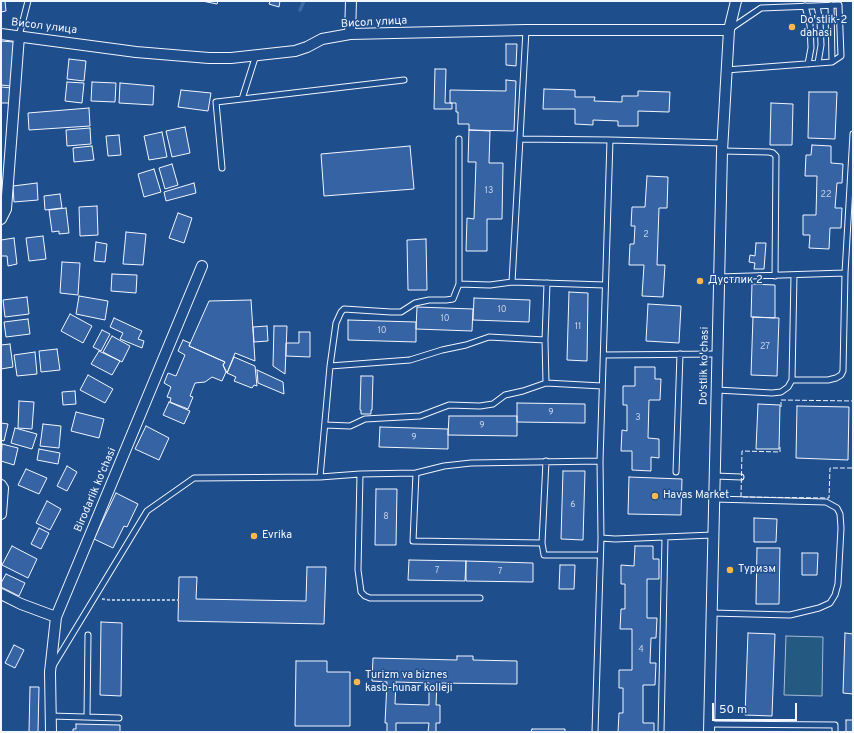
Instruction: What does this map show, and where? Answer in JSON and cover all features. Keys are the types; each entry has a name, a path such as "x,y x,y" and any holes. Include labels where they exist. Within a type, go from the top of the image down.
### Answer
{"street":[{"path":"350,34 351,1"},
{"name":"Do'stlik ko'chasi","path":"709,728 722,147 729,30 735,1"},
{"name":"Висол улица","path":"1,34 136,52 209,58 231,58 295,51 307,47 322,39 350,34 526,30 729,30"},
{"path":"1,219 6,209 4,191 19,36"},
{"name":"Birodarlik ko'chasi","path":"51,732 50,672 56,617 202,266"},
{"path":"1,485 3,488 1,514"},
{"path":"1,594 21,604 56,617"}],"lane":[{"path":"19,36 28,1"},
{"path":"726,70 832,62 841,56 839,4 761,8 729,30"},
{"path":"831,5 832,62"},
{"path":"805,6 810,24 811,48 808,64"},
{"path":"817,6 820,21 821,45 818,63"},
{"path":"512,282 526,30"},
{"path":"242,99 257,54"},
{"path":"222,168 216,102 404,80"},
{"path":"792,380 828,380 836,378 843,371 845,273 853,134"},
{"path":"320,477 330,366 336,323 341,312 344,309 401,312 415,303 429,300 453,299 459,284 459,139"},
{"path":"520,139 610,140 722,147 773,153 776,156 775,276"},
{"path":"596,732 601,538 600,461 610,140"},
{"path":"719,277 845,273"},
{"path":"717,390 772,393 786,390 792,380 794,275"},
{"path":"459,284 490,285 512,282 605,285"},
{"path":"546,283 546,383"},
{"path":"330,366 410,360 442,350 466,345 488,337 545,340"},
{"path":"676,472 680,354"},
{"path":"604,355 718,354"},
{"path":"325,425 350,426 365,420 420,416 449,405 480,406 494,404 505,395 524,392 546,383 602,386"},
{"path":"50,672 146,511 194,478 320,477 360,474 416,473 444,466 471,463 600,461"},
{"path":"546,462 542,543 544,555 600,555"},
{"path":"416,473 413,541 542,543"},
{"path":"360,474 358,570 361,592 370,598 480,598"},
{"path":"715,476 741,477"},
{"path":"711,613 790,615 819,608 830,603 835,595 838,584 841,528 838,508 826,502 714,499"},
{"path":"601,538 615,539 713,535"},
{"path":"661,732 665,536"},
{"path":"87,717 88,635"},
{"path":"51,716 118,718"},
{"path":"790,725 790,732"},
{"path":"709,728 835,725 835,732"}],"path":[{"path":"94,597 110,600 179,600"}],"shaded area":[{"path":"786,636 823,637 822,696 784,695"}],"building":[{"path":"1,1 5,1 6,11 1,12"},
{"path":"202,1 218,1 217,4"},
{"path":"270,1 280,1 279,7 269,4"},
{"path":"1,41 14,42 11,86 1,85"},
{"path":"506,44 517,44 516,66 506,65"},
{"path":"69,59 86,61 84,81 67,79"},
{"path":"435,69 446,69 445,103 452,103 452,109 434,109"},
{"path":"506,80 516,81 514,131 469,130 469,124 458,124 456,103 450,103 450,90 506,91"},
{"path":"67,82 84,83 82,103 65,101"},
{"path":"92,82 116,83 115,102 91,101"},
{"path":"120,83 154,86 153,105 119,103"},
{"path":"1,87 12,88 11,103 1,103"},
{"path":"544,89 575,90 575,97 595,97 594,101 622,102 622,96 638,96 638,91 670,92 669,112 638,111 638,126 618,126 618,121 593,120 593,125 575,124 575,109 543,109"},
{"path":"181,90 211,93 208,111 178,107"},
{"path":"809,92 837,92 835,139 808,138"},
{"path":"771,103 793,104 792,145 770,145"},
{"path":"89,108 90,126 29,130 28,113"},
{"path":"185,127 190,153 172,157 166,131"},
{"path":"90,128 91,144 67,146 66,130"},
{"path":"469,130 490,131 489,163 503,163 502,219 487,219 487,251 466,251 467,218 474,219 476,162 468,162"},
{"path":"162,132 167,157 149,160 144,136"},
{"path":"119,135 121,155 108,156 106,136"},
{"path":"812,145 831,146 831,163 843,164 842,183 837,183 835,208 842,208 841,228 830,228 829,249 809,248 810,235 803,235 803,215 816,215 817,176 805,176 806,155 811,155"},
{"path":"92,146 94,160 74,162 73,148"},
{"path":"410,146 414,189 324,196 321,154"},
{"path":"172,164 178,185 165,189 159,168"},
{"path":"154,169 161,192 144,197 138,174"},
{"path":"647,176 668,177 667,208 659,208 657,265 665,265 663,297 642,296 644,265 629,265 630,244 634,244 635,226 631,226 632,207 645,207"},
{"path":"37,183 38,200 14,202 13,186"},
{"path":"194,183 196,193 166,201 164,192"},
{"path":"60,194 62,208 45,210 44,196"},
{"path":"97,206 98,235 80,236 79,207"},
{"path":"66,208 69,233 59,234 59,231 52,232 49,210"},
{"path":"178,213 192,218 184,243 169,238"},
{"path":"126,232 146,234 143,265 123,264"},
{"path":"43,236 46,259 29,261 26,238"},
{"path":"14,238 17,264 8,266 7,256 1,256 1,240"},
{"path":"426,239 427,290 408,290 407,240"},
{"path":"96,242 107,244 105,262 94,261"},
{"path":"756,243 766,243 764,269 754,269 755,263 749,262 750,255 755,256"},
{"path":"62,262 80,263 78,295 60,293"},
{"path":"112,274 137,275 136,293 111,291"},
{"path":"752,284 775,285 775,318 751,317"},
{"path":"569,292 588,293 587,361 567,360"},
{"path":"79,296 108,301 105,320 76,314"},
{"path":"27,297 29,314 5,317 3,300"},
{"path":"474,298 530,300 529,322 473,320"},
{"path":"251,300 255,361 235,353 227,373 223,365 225,362 189,346 209,301"},
{"path":"648,304 681,306 679,343 646,341"},
{"path":"417,307 473,309 472,331 416,329"},
{"path":"70,314 92,326 83,343 61,331"},
{"path":"753,317 779,318 777,376 751,375"},
{"path":"114,318 142,331 138,339 144,341 142,348 120,339 123,333 110,327"},
{"path":"28,319 30,334 6,337 4,322"},
{"path":"348,320 416,322 416,342 348,340"},
{"path":"267,326 268,341 254,342 253,327"},
{"path":"274,326 287,326 285,374 273,366"},
{"path":"102,330 110,334 101,351 93,347"},
{"path":"299,332 310,332 310,357 286,356 286,343 299,343"},
{"path":"112,336 130,346 122,362 103,352"},
{"path":"183,340 190,343 189,346 225,362 223,365 226,372 222,381 212,377 205,382 195,383 190,396 193,397 188,409 170,402 171,398 167,397 171,387 164,383 168,373 176,376 185,355 178,351"},
{"path":"10,344 13,367 1,369 1,345"},
{"path":"57,349 60,370 41,372 39,351"},
{"path":"99,351 120,361 112,375 91,364"},
{"path":"35,352 37,374 17,376 14,355"},
{"path":"234,357 255,366 257,386 254,385 252,388 234,381 236,377 227,373"},
{"path":"635,367 655,367 655,379 661,379 660,400 649,400 648,438 659,439 659,458 651,457 651,471 632,470 632,451 621,451 622,430 627,431 627,405 623,405 623,386 635,386"},
{"path":"257,370 283,382 284,394 258,383"},
{"path":"88,375 113,389 105,403 80,390"},
{"path":"361,376 373,376 371,414 361,414"},
{"path":"75,391 76,404 63,405 62,392"},
{"path":"19,401 34,402 32,429 18,428"},
{"path":"169,402 190,411 184,424 163,415"},
{"path":"517,403 585,404 585,423 517,422"},
{"path":"758,404 780,405 779,449 756,449"},
{"path":"797,406 849,407 848,460 796,458"},
{"path":"76,412 104,419 99,438 71,431"},
{"path":"449,416 517,416 517,436 448,435"},
{"path":"1,423 8,424 4,441 1,440"},
{"path":"43,424 61,426 59,448 40,446"},
{"path":"146,426 169,438 159,460 135,449"},
{"path":"380,427 448,429 448,449 379,447"},
{"path":"15,428 37,434 32,449 11,443"},
{"path":"2,444 18,448 14,465 1,461"},
{"path":"39,449 60,453 58,464 37,460"},
{"path":"67,466 77,472 67,491 57,486"},
{"path":"26,469 47,478 39,494 18,485"},
{"path":"563,471 585,471 583,540 561,539"},
{"name":"Havas Market","path":"629,477 682,479 681,515 628,514"},
{"path":"376,489 397,489 396,545 375,545"},
{"path":"116,493 138,504 127,527 124,526 113,548 94,539"},
{"path":"47,501 61,509 50,530 36,523"},
{"path":"754,518 777,519 776,542 754,542"},
{"path":"39,528 49,533 41,549 31,544"},
{"path":"12,546 37,559 28,578 2,565"},
{"path":"635,546 653,546 653,559 659,559 659,579 647,579 647,618 657,618 656,638 651,638 650,663 656,663 655,685 643,685 643,723 654,723 654,732 618,732 619,713 623,713 623,688 619,688 619,670 632,670 632,629 620,629 621,609 625,609 625,584 621,584 621,565 634,566"},
{"path":"757,548 780,548 779,604 756,604"},
{"path":"802,553 818,553 817,575 802,575"},
{"path":"409,560 466,561 465,581 408,580"},
{"path":"466,561 533,563 533,582 466,581"},
{"path":"560,565 575,565 574,589 559,589"},
{"path":"307,567 326,567 324,624 178,621 179,577 197,577 196,599 306,601"},
{"path":"6,574 25,583 19,596 1,587 1,583"},
{"path":"101,622 122,623 121,696 100,695"},
{"path":"748,633 775,634 772,716 745,715"},
{"path":"845,633 853,634 853,694 843,693"},
{"path":"14,645 24,650 15,668 5,663"},
{"path":"457,656 473,656 473,660 517,661 517,684 437,683 436,705 440,705 440,723 436,723 436,732 428,732 429,723 396,723 396,732 387,732 387,723 385,723 387,682 372,681 373,658 457,660","holes":["396,682 429,683 429,705 395,704"]},
{"path":"296,661 327,661 327,672 350,672 350,726 295,726"},
{"path":"30,687 39,687 38,732 29,732"},
{"path":"846,720 853,720 853,732 846,732"},
{"path":"76,724 120,725 120,732 73,732 73,729 76,729"},
{"path":"532,729 565,729 565,732 531,732"}],"waterway":[{"path":"300,10 304,1"}],"fence":[{"path":"781,407 781,400 853,401"},
{"path":"780,447 780,452 742,451 741,497 829,498 830,468 853,468"}],"place":[{"name":"Do'stlik-2 dahasi","path":"792,27"},
{"name":"Дустлик 2","path":"700,281"},
{"name":"Havas Market","path":"655,496"},
{"name":"Evrika","path":"254,536"},
{"name":"Туризм","path":"730,570"},
{"name":"Turizm va biznes kasb-hunar kolleji","path":"357,682"}]}
